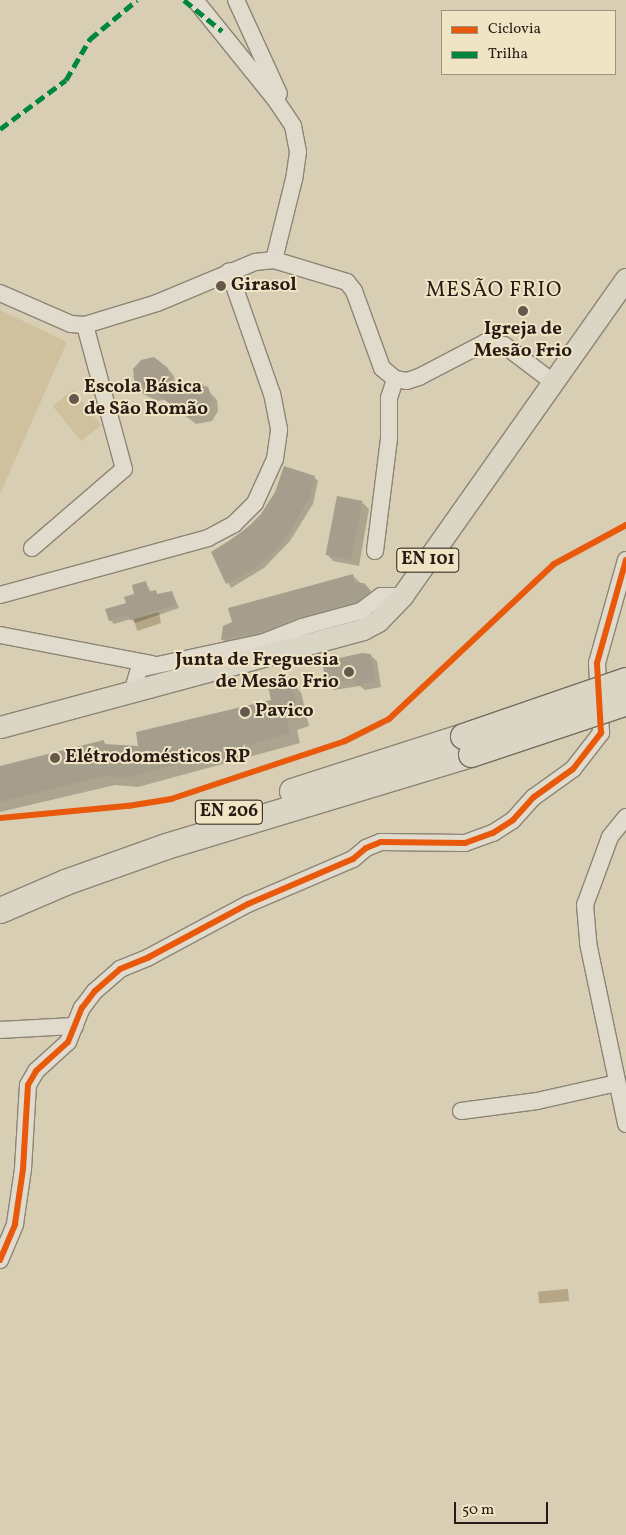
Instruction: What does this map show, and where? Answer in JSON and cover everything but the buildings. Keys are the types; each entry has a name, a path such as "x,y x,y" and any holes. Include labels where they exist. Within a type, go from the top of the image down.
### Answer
{"highway":[{"name":"EN 206","path":"0,910 64,882 467,745 626,680"},
{"name":"EN 206","path":"0,902 110,852 467,745 626,702"}],"main road":[{"name":"EN 101","path":"0,727 186,678 245,654 362,629 378,621 402,596 625,283"}],"street":[{"path":"195,0 275,99 292,126"},
{"path":"236,0 292,126 298,152 294,179 274,260"},
{"path":"0,293 72,324 86,325 157,304 230,271 255,262 274,260 347,282 354,291 382,368 395,378 407,380 419,377 486,342 504,345 553,382"},
{"path":"0,595 208,538 234,524 255,503 275,459 279,429 272,394 230,271"},
{"path":"32,548 124,469 86,325"},
{"path":"375,551 389,438 388,398 395,378"},
{"path":"0,1260 15,1224 23,1168 28,1085 36,1071 68,1042 82,1008 95,991 120,969 149,957 263,896 353,859 366,848 380,842 465,843 493,833 513,820 534,797 573,769 601,733 597,663 626,560"},
{"path":"0,635 120,660 158,665 186,678"},
{"path":"120,660 139,669 245,654"},
{"path":"139,669 142,689"},
{"path":"626,817 610,837 585,905 588,943 626,1124"},
{"path":"0,1030 75,1026"},
{"path":"461,1111 531,1102 617,1082"}],"shaded area":[{"path":"0,310 67,342 0,494"},
{"path":"73,390 101,425 81,441 53,406"},
{"path":"159,612 161,623 137,631 134,619"},
{"path":"568,1289 569,1301 539,1304 538,1292"}],"marked path":[{"path":"0,129 66,80 90,39 137,0"},
{"path":"184,0 222,31"}],"cycle path":[{"path":"0,818 128,806 171,799 345,741 389,719 554,564 626,525"},
{"path":"0,1260 15,1224 23,1169 28,1085 36,1071 68,1042 82,1008 95,991 120,969 149,957 248,904 353,859 366,848 381,842 465,843 493,833 513,820 534,797 573,769 601,733 597,663 626,560"}],"place":[{"name":"Girasol","path":"221,286"},
{"name":"Igreja de Mesão Frio","path":"523,311"},
{"name":"Escola Básica de São Romão","path":"74,399"},
{"name":"Junta de Freguesia de Mesão Frio","path":"349,672"},
{"name":"Pavico","path":"245,712"},
{"name":"Elétrodomésticos RP","path":"55,758"}],"district":[{"name":"MESÃO FRIO","path":"494,291"}]}
